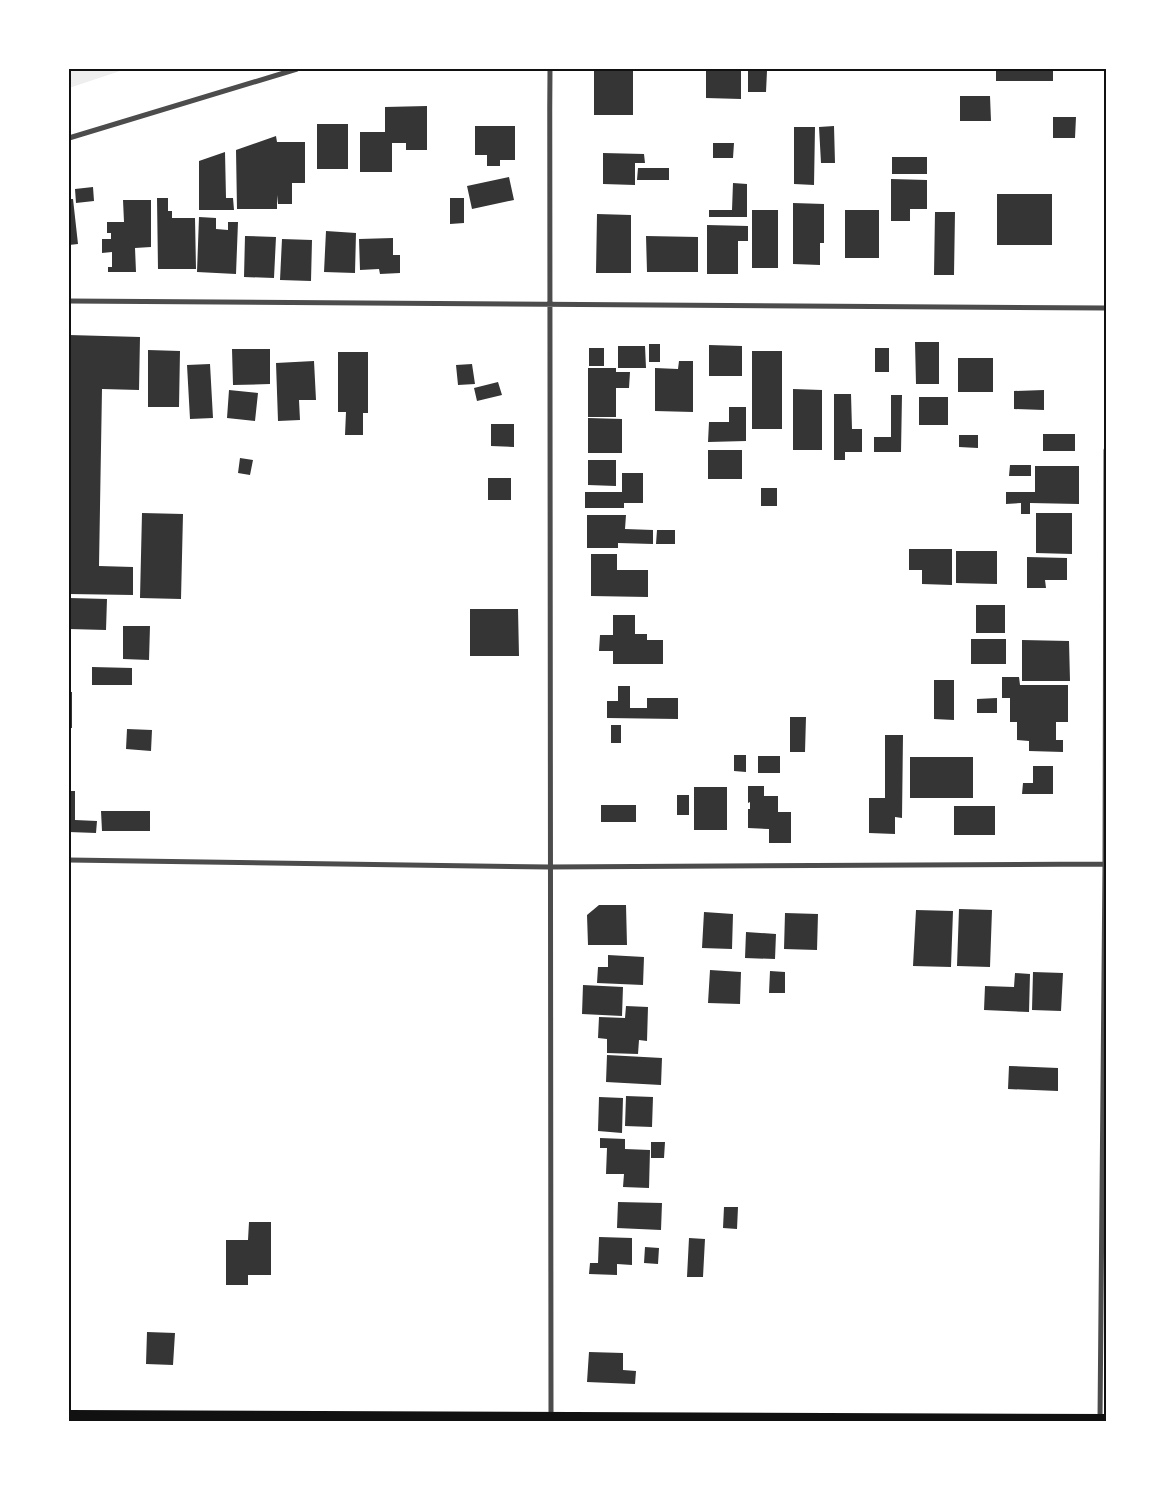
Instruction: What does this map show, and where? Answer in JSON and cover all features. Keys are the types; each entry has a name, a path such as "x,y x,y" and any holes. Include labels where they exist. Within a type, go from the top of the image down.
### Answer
{"main road":[{"path":"69,1415 1103,1419"}],"street":[{"path":"69,138 297,69"},
{"path":"550,69 548,304 551,1416"},
{"path":"69,301 1106,308"},
{"path":"1103,1419 1106,450"},
{"path":"69,860 549,867 1106,864"}],"shaded area":[{"path":"69,69 126,69 69,88"}],"building":[{"path":"649,69 671,69 671,71 649,71"},
{"path":"706,69 741,69 741,99 706,98"},
{"path":"748,69 771,69 771,71 767,71 766,92 748,92"},
{"path":"996,69 1053,69 1053,81 996,81"},
{"path":"594,70 633,71 633,115 594,115"},
{"path":"960,96 990,96 991,121 960,121"},
{"path":"427,106 427,150 406,150 406,143 392,143 392,172 360,172 360,132 385,132 385,107"},
{"path":"1053,117 1076,117 1075,138 1053,138"},
{"path":"317,124 348,124 348,169 317,169"},
{"path":"475,126 515,126 515,160 500,160 500,166 487,166 487,155 475,155"},
{"path":"834,126 835,163 821,163 819,127"},
{"path":"794,127 815,127 814,185 794,184"},
{"path":"276,136 277,142 305,142 305,183 292,183 292,204 278,204 277,195 277,209 237,209 236,150"},
{"path":"713,143 734,143 733,158 713,158"},
{"path":"225,152 226,198 233,198 234,210 199,210 199,161"},
{"path":"603,153 644,154 645,163 635,163 635,185 603,184"},
{"path":"892,157 927,157 927,174 892,174"},
{"path":"638,168 669,168 669,180 637,180"},
{"path":"509,177 514,200 472,209 467,186"},
{"path":"891,179 927,180 927,209 910,209 910,221 891,221"},
{"path":"733,183 747,184 747,217 709,217 709,210 732,210"},
{"path":"93,187 94,201 76,203 75,189"},
{"path":"997,194 1052,194 1052,245 997,245"},
{"path":"157,198 168,198 168,211 172,211 172,218 195,218 196,269 158,269"},
{"path":"450,198 464,198 464,223 450,224"},
{"path":"69,199 73,199 78,244 69,245"},
{"path":"123,200 151,200 151,247 135,248 136,272 108,272 108,267 112,267 112,252 102,253 102,239 111,239 111,233 107,233 107,222 124,222"},
{"path":"793,203 824,204 824,243 820,243 820,265 793,264"},
{"path":"752,210 778,210 778,268 752,268"},
{"path":"845,210 879,210 879,258 845,258"},
{"path":"935,212 955,212 954,275 934,275"},
{"path":"597,214 631,215 631,273 596,273"},
{"path":"199,217 216,218 216,229 228,230 228,222 238,222 236,274 197,272"},
{"path":"707,225 748,226 748,241 738,241 738,274 707,274"},
{"path":"326,231 356,233 355,273 324,272"},
{"path":"245,236 276,237 274,278 244,277"},
{"path":"646,236 698,237 698,272 647,272"},
{"path":"393,238 393,255 400,255 400,273 380,274 379,269 360,270 359,239"},
{"path":"282,239 312,240 311,281 280,280"},
{"path":"69,335 140,337 139,390 102,389 99,566 133,567 133,595 69,594"},
{"path":"915,342 939,342 939,384 916,384"},
{"path":"649,344 660,344 660,362 649,362"},
{"path":"709,345 742,346 742,376 709,376"},
{"path":"618,346 645,346 646,368 618,368"},
{"path":"589,348 604,348 604,366 589,366"},
{"path":"875,348 889,348 889,372 875,372"},
{"path":"232,349 270,349 270,384 233,385"},
{"path":"148,350 180,351 179,407 148,407"},
{"path":"752,351 782,351 782,429 752,429"},
{"path":"338,352 368,352 368,413 363,413 363,435 345,435 346,412 338,412"},
{"path":"958,358 993,358 993,392 958,392"},
{"path":"314,361 316,400 299,400 300,420 278,421 276,363"},
{"path":"679,361 693,361 693,412 655,411 655,368 678,369"},
{"path":"210,364 213,418 190,419 187,365"},
{"path":"472,364 475,384 458,385 456,365"},
{"path":"588,368 616,368 616,372 630,372 629,388 616,388 616,417 588,417"},
{"path":"498,382 502,395 477,401 474,388"},
{"path":"793,389 822,390 822,450 793,450"},
{"path":"229,390 258,393 255,421 227,418"},
{"path":"1044,390 1044,410 1014,409 1014,391"},
{"path":"834,394 851,394 852,429 862,429 862,452 845,452 845,460 834,460"},
{"path":"891,395 902,395 901,452 874,452 874,437 891,437"},
{"path":"919,397 948,397 948,425 919,425"},
{"path":"729,407 746,407 746,441 708,442 709,422 729,422"},
{"path":"588,418 622,419 622,453 588,453"},
{"path":"491,424 514,424 514,447 491,446"},
{"path":"1043,434 1075,434 1075,451 1043,451"},
{"path":"959,435 978,435 978,448 959,447"},
{"path":"708,450 742,450 742,479 708,479"},
{"path":"240,458 253,460 250,475 238,473"},
{"path":"588,460 616,460 616,486 588,485"},
{"path":"1010,465 1031,465 1031,476 1009,476"},
{"path":"1035,466 1079,466 1079,504 1030,503 1030,514 1021,514 1021,503 1006,504 1006,492 1035,492"},
{"path":"622,473 643,473 643,503 624,503 624,508 585,508 585,492 622,492"},
{"path":"488,478 511,478 511,500 488,500"},
{"path":"761,488 777,488 777,506 761,506"},
{"path":"142,513 183,514 181,599 140,598"},
{"path":"1036,513 1072,513 1072,554 1036,553"},
{"path":"587,515 626,515 625,529 653,530 653,544 618,543 618,548 587,548"},
{"path":"657,530 675,530 675,544 656,544"},
{"path":"909,549 952,549 952,585 922,584 922,570 909,570"},
{"path":"956,551 997,551 997,584 956,583"},
{"path":"591,554 617,554 617,570 648,570 648,597 591,596"},
{"path":"1027,557 1067,558 1067,580 1045,580 1046,588 1027,588"},
{"path":"69,598 107,599 106,630 69,629"},
{"path":"976,605 1005,605 1005,633 976,633"},
{"path":"470,609 518,609 519,656 470,656"},
{"path":"613,615 635,615 635,634 647,634 647,640 663,640 663,664 613,664 613,651 599,651 600,635 613,635"},
{"path":"123,626 150,626 149,660 123,659"},
{"path":"971,639 1006,639 1006,664 971,664"},
{"path":"1022,640 1069,641 1070,681 1022,681"},
{"path":"92,667 132,668 132,685 92,685"},
{"path":"1002,677 1019,677 1020,685 1068,685 1068,722 1056,722 1056,740 1063,740 1063,752 1029,751 1029,741 1017,740 1017,722 1010,722 1010,698 1002,698"},
{"path":"934,680 954,680 954,720 934,719"},
{"path":"618,686 630,686 630,708 647,708 647,698 678,698 678,719 607,718 607,701 618,701"},
{"path":"69,692 72,692 72,728 69,728"},
{"path":"997,698 997,713 977,713 977,699"},
{"path":"790,717 806,717 805,752 790,752"},
{"path":"611,725 621,725 621,743 611,743"},
{"path":"127,729 152,730 151,751 126,749"},
{"path":"885,735 903,735 902,818 895,817 895,834 869,833 869,798 885,798"},
{"path":"734,755 746,755 746,772 734,771"},
{"path":"758,756 780,756 780,773 758,773"},
{"path":"910,757 973,757 973,798 910,798"},
{"path":"1033,766 1053,766 1053,794 1022,794 1023,783 1033,783"},
{"path":"748,786 764,786 764,796 778,796 778,812 791,812 791,843 769,843 769,829 748,828 750,802 748,803"},
{"path":"694,787 727,787 727,830 694,830"},
{"path":"69,791 75,791 75,820 97,821 96,833 69,832"},
{"path":"677,795 689,795 689,815 677,815"},
{"path":"601,805 636,805 636,822 601,822"},
{"path":"954,806 995,806 995,835 954,835"},
{"path":"101,811 150,811 150,831 102,831"},
{"path":"599,905 626,905 627,945 588,945 587,915"},
{"path":"959,909 992,910 990,967 957,966"},
{"path":"916,910 953,911 951,967 913,966"},
{"path":"704,912 733,914 732,949 702,948"},
{"path":"785,913 818,914 817,950 784,949"},
{"path":"746,932 776,934 775,959 745,958"},
{"path":"608,955 644,957 643,985 597,983 598,967 608,967"},
{"path":"710,970 741,972 740,1004 708,1003"},
{"path":"770,971 785,972 785,993 769,993"},
{"path":"1033,972 1063,973 1061,1011 1032,1010"},
{"path":"1015,973 1030,974 1029,1012 984,1010 985,986 1014,987"},
{"path":"583,985 623,987 622,1016 582,1014"},
{"path":"626,1006 648,1007 647,1041 639,1040 638,1054 607,1053 607,1039 598,1038 599,1017 625,1018"},
{"path":"607,1055 662,1058 661,1085 606,1082"},
{"path":"1009,1066 1058,1068 1058,1091 1008,1089"},
{"path":"626,1096 653,1097 652,1127 625,1126"},
{"path":"599,1097 623,1098 622,1133 598,1131"},
{"path":"600,1138 625,1139 625,1149 650,1150 649,1188 623,1187 624,1174 606,1174 607,1148 600,1148"},
{"path":"651,1142 665,1142 664,1158 651,1158"},
{"path":"618,1202 662,1203 661,1230 617,1228"},
{"path":"724,1207 738,1207 737,1229 723,1228"},
{"path":"249,1222 271,1222 271,1275 248,1275 248,1285 226,1285 226,1240 248,1240"},
{"path":"599,1237 632,1238 632,1265 617,1264 617,1275 589,1274 590,1263 598,1263"},
{"path":"689,1238 705,1239 703,1277 687,1277"},
{"path":"645,1247 659,1248 658,1264 644,1263"},
{"path":"147,1332 175,1333 173,1365 146,1364"},
{"path":"589,1352 623,1353 623,1370 636,1371 635,1384 587,1382"}]}
